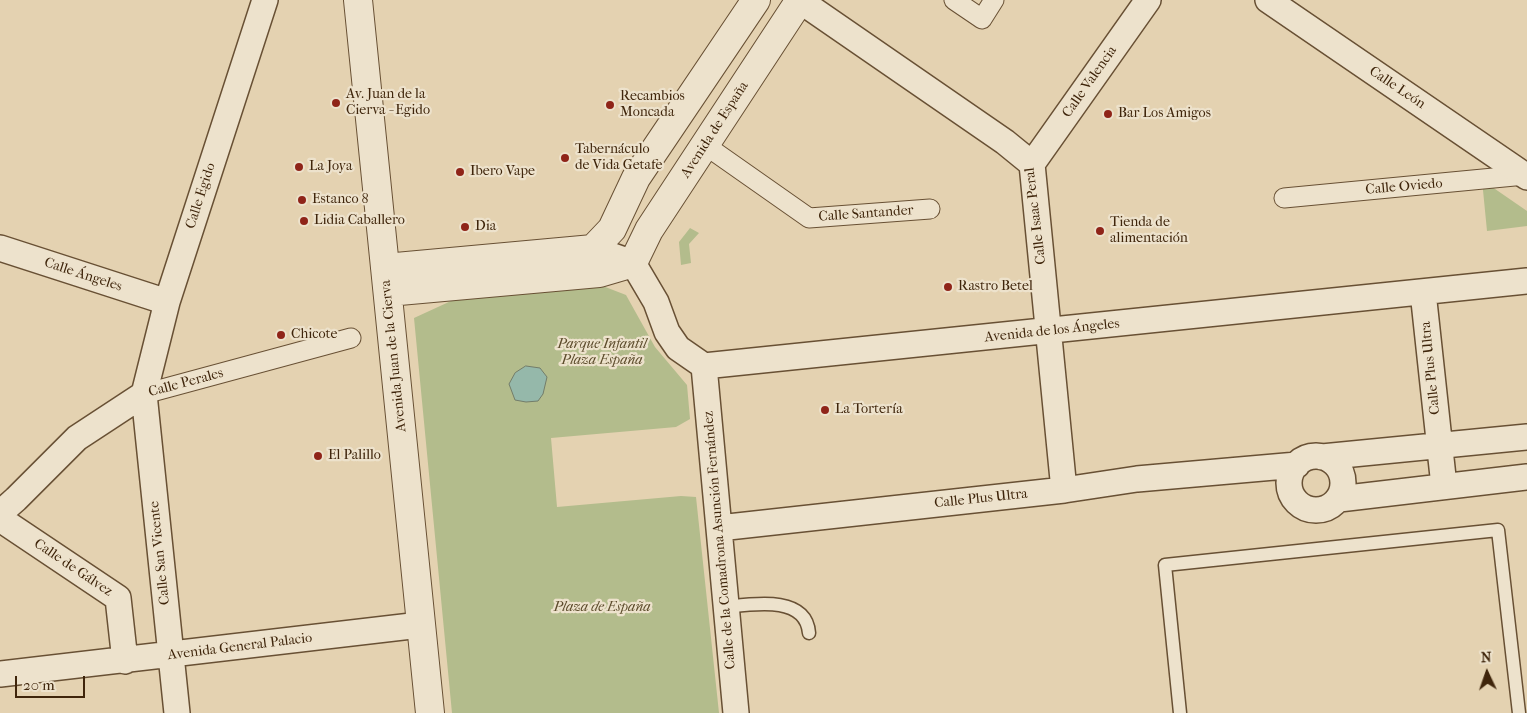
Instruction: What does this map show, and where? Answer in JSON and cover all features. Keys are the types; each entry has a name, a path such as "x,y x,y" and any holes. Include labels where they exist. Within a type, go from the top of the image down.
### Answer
{"street":[{"name":"Calle Egido","path":"144,394 167,302 265,0"},
{"name":"Avenida Juan de la Cierva","path":"358,0 430,713"},
{"path":"593,249 612,229 636,178 756,0"},
{"name":"Calle Isaac Peral","path":"800,0 1005,142 1032,164 1064,490"},
{"name":"Avenida de España","path":"633,263 650,230 800,0"},
{"path":"954,0 982,19 994,0"},
{"name":"Calle Valencia","path":"1032,164 1148,0"},
{"name":"Calle León","path":"1268,0 1526,176"},
{"name":"Calle Santander","path":"705,145 809,218 930,209"},
{"name":"Calle Oviedo","path":"1284,198 1526,176"},
{"name":"Calle Ángeles","path":"0,248 167,302"},
{"path":"387,280 593,249 633,263 656,302 667,332 678,348 704,366"},
{"path":"387,280 599,273 633,263"},
{"name":"Avenida de los Ángeles","path":"704,366 1527,280"},
{"name":"Calle Plus Ultra","path":"1423,292 1444,486"},
{"name":"Calle Perales","path":"0,513 77,438 144,394 351,338"},
{"name":"Calle de la Comadrona Asunción Fernández","path":"704,366 736,713"},
{"name":"Calle San Vicente","path":"144,394 177,713"},
{"path":"1299,504 1293,498 1289,481 1292,472 1304,459 1527,437"},
{"path":"1244,469 1307,509 1324,509 1338,499 1342,491 1343,482 1342,474 1337,466 1330,460 1322,457"},
{"name":"Calle Plus Ultra","path":"719,528 1064,490 1137,479 1297,465"},
{"path":"1338,499 1527,477"},
{"name":"Calle de Gálvez","path":"0,519 118,598 125,661"},
{"name":"Avenida General Palacio","path":"0,674 171,656 420,625"}],"lane":[{"path":"1180,713 1165,565 1498,530 1519,713"},
{"path":"726,607 781,605 792,609 804,617 808,622 809,633"}],"green space":[{"path":"1482,180 1527,211 1527,226 1487,231"},
{"path":"690,228 699,233 689,244 691,263 681,265 679,242"},
{"name":"Plaza de España","path":"595,283 626,295 655,347 687,385 690,419 676,427 551,438 557,507 681,496 696,497 719,713 452,713 414,318 451,301"}],"shaded area":[{"path":"526,366 540,368 547,377 543,394 538,401 526,402 515,400 509,384 515,373"}],"place":[{"name":"Av. Juan de la Cierva - Egido","path":"336,103"},
{"name":"Recambios Moncada","path":"610,105"},
{"name":"Bar Los Amigos","path":"1108,114"},
{"name":"Tabernáculo de Vida Getafe","path":"565,158"},
{"name":"La Joya","path":"299,167"},
{"name":"Ibero Vape","path":"460,172"},
{"name":"Estanco 8","path":"302,200"},
{"name":"Lidia Caballero","path":"304,221"},
{"name":"Dia","path":"465,227"},
{"name":"Tienda de alimentación","path":"1100,231"},
{"name":"Rastro Betel","path":"948,287"},
{"name":"Chicote","path":"281,335"},
{"name":"La Tortería","path":"825,410"},
{"name":"El Palillo","path":"318,456"}],"park label":[{"name":"Parque Infantil Plaza España","path":"602,354"}]}
